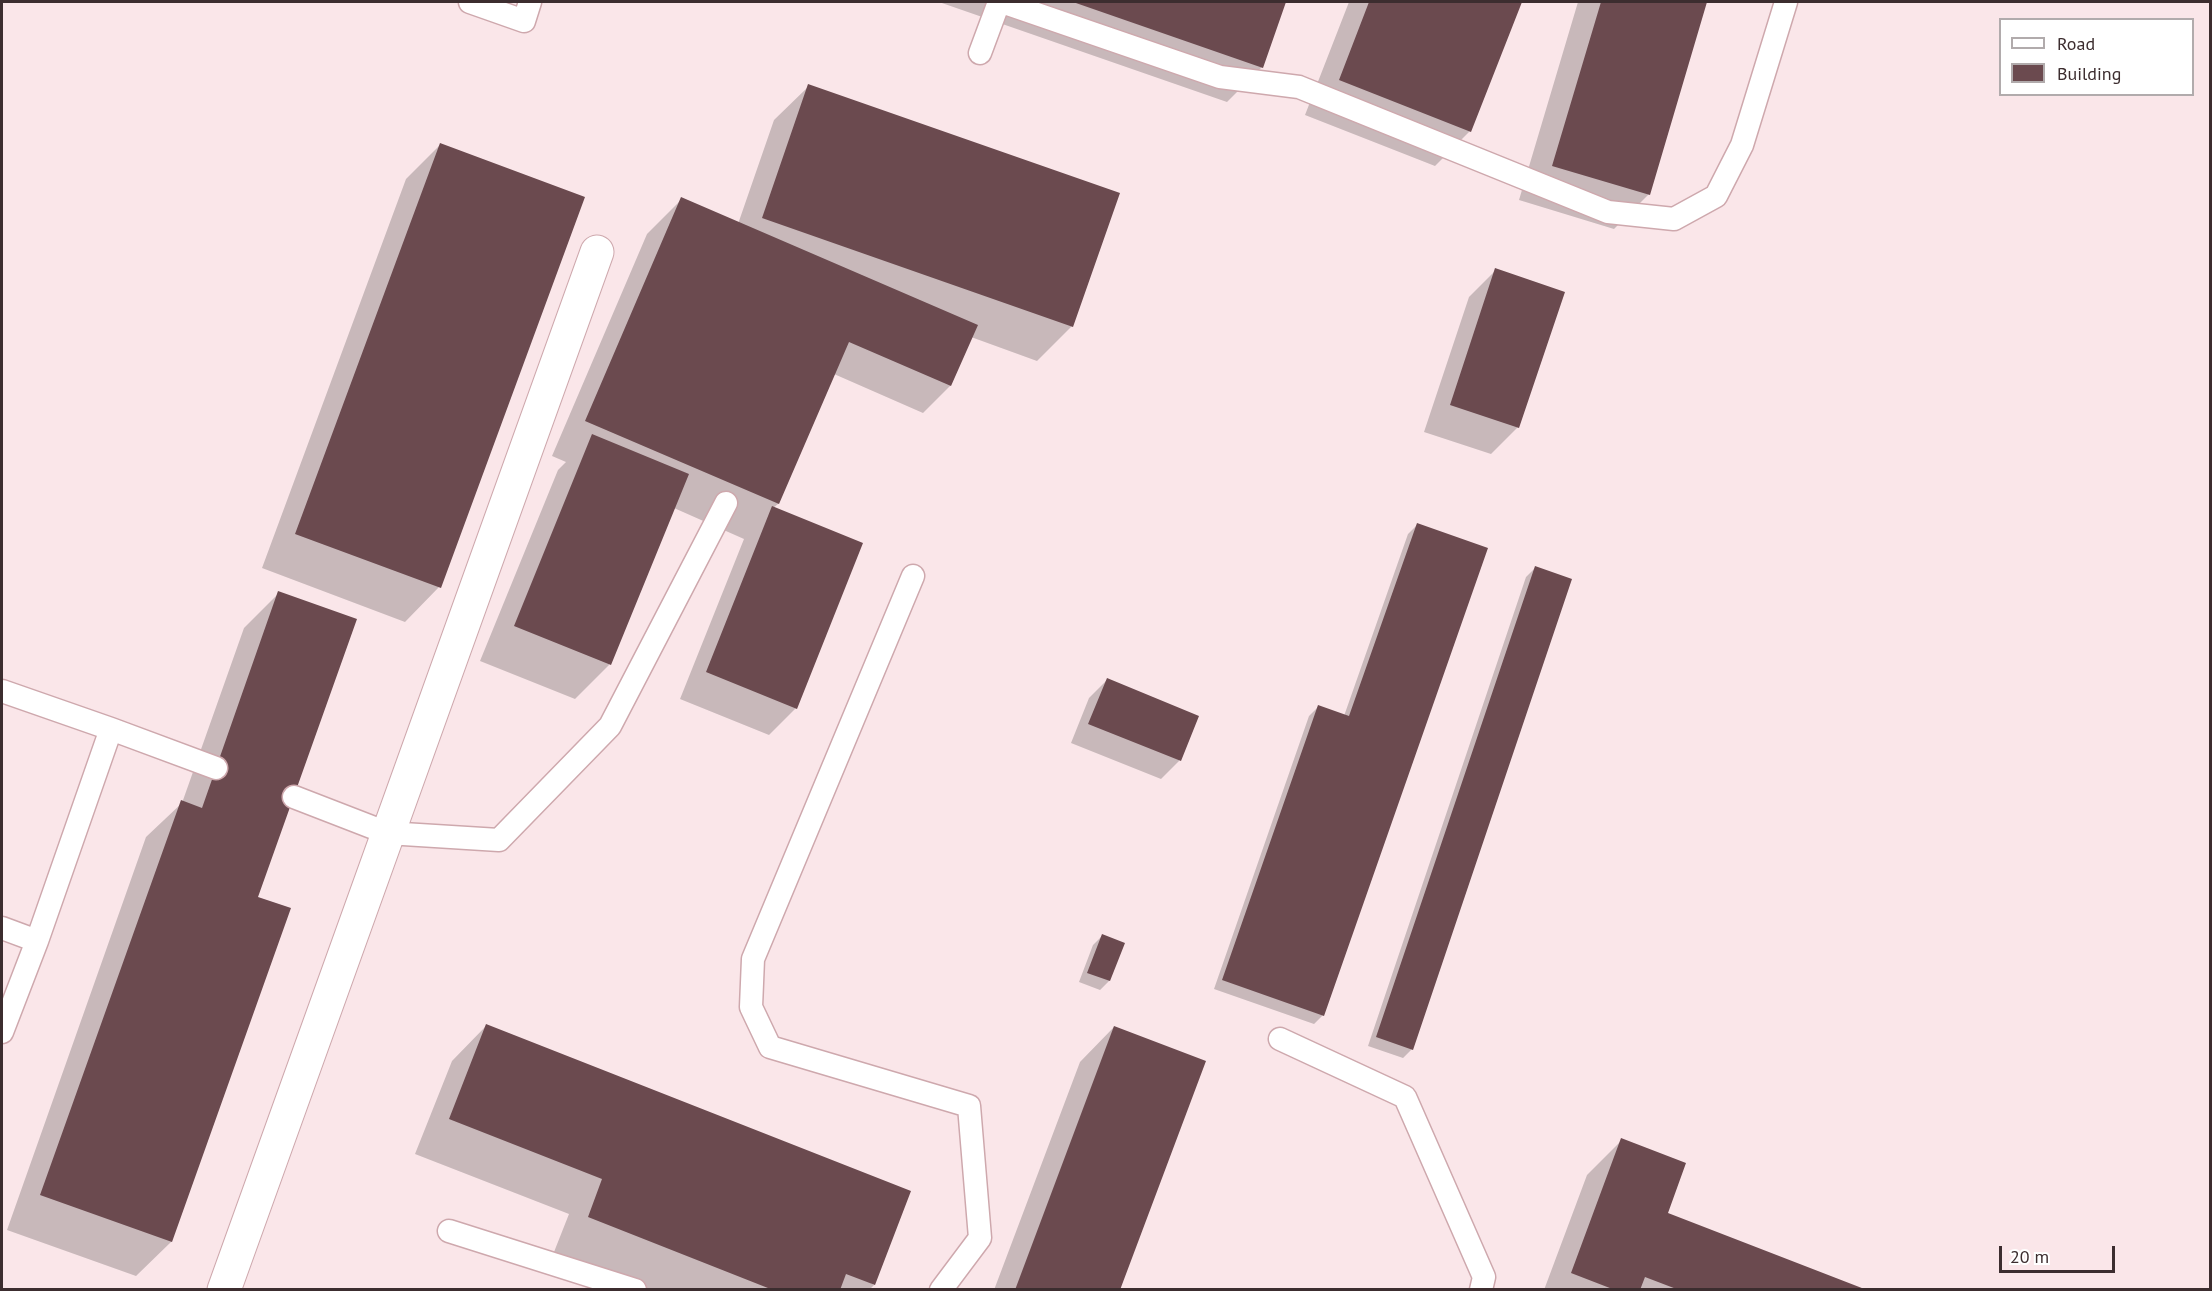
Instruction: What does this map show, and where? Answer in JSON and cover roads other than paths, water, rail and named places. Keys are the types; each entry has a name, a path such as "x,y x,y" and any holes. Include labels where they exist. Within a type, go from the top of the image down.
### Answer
{"street":[{"path":"224,1290 597,252"}],"lane":[{"path":"470,2 524,21 530,2"},
{"path":"980,53 1000,2 1220,77 1299,87 1608,212 1674,219 1716,196 1742,145 1786,2"},
{"path":"294,797 387,833 499,840 610,726 726,504"},
{"path":"913,576 753,959 751,1007 770,1047 969,1106 980,1238 940,1290"},
{"path":"2,691 216,768"},
{"path":"2,1032 37,941 111,729"},
{"path":"2,928 37,941"},
{"path":"1280,1039 1405,1097 1484,1277 1481,1290"},
{"path":"449,1231 635,1290"}]}
